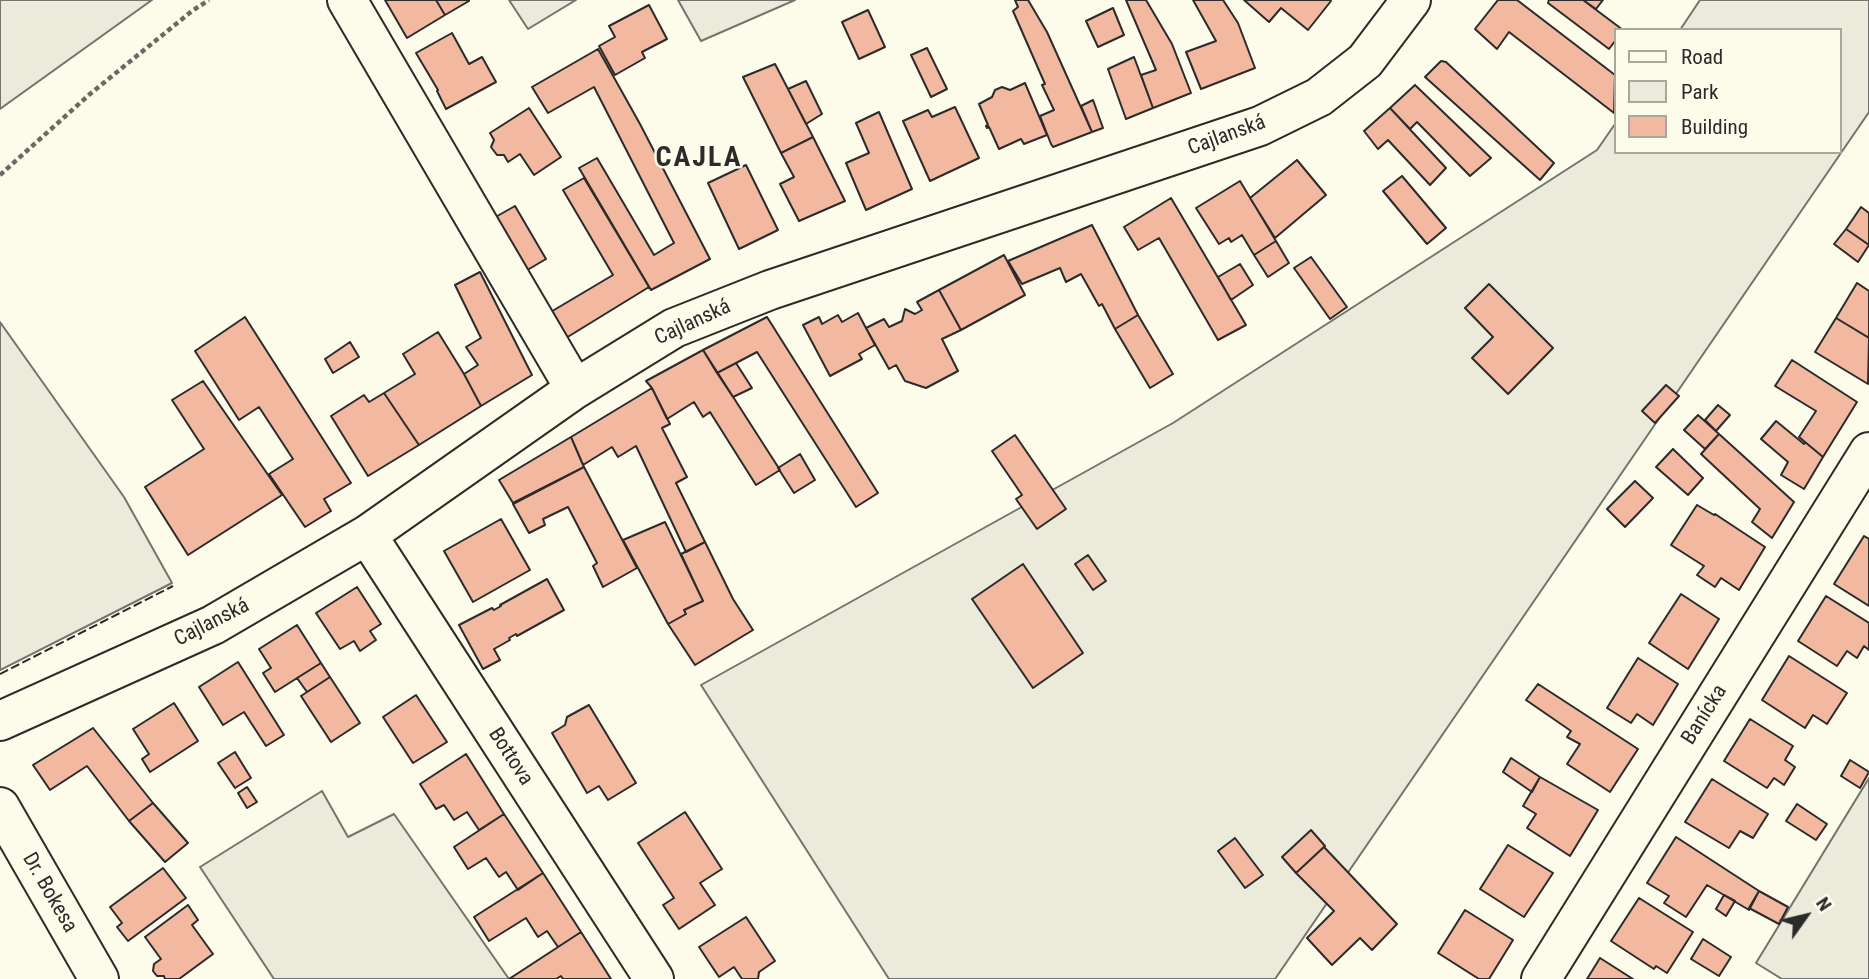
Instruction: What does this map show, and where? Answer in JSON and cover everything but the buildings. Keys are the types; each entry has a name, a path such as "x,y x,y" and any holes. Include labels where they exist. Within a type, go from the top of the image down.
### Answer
{"street":[{"path":"346,0 575,389"},
{"name":"Cajlanská","path":"0,722 213,625 367,535 575,389 674,328 770,290 1260,126 1319,97 1365,61 1410,0"},
{"name":"Banícka","path":"1541,979 1869,452"},
{"name":"Bottova","path":"367,535 654,979"},
{"name":"Dr. Bokesa","path":"0,807 99,979"}],"path":[{"path":"0,175 90,94 209,0"}],"green space":[{"path":"0,0 152,0 0,109"},
{"path":"509,0 576,0 528,29"},
{"path":"678,0 795,0 701,41"},
{"path":"1700,0 1869,0 1869,112 1841,153 1841,28 1681,28"},
{"path":"1614,125 1614,154 1840,154 1275,979 889,979 701,685 1173,423 1597,150"},
{"path":"0,322 124,497 172,583 0,670"},
{"path":"1869,778 1869,979 1782,979 1756,963"},
{"path":"322,791 348,837 394,814 509,979 274,979 200,867"}],"fence":[{"path":"0,674 173,586"}],"district":[{"name":"CAJLA","path":"699,159"}]}
